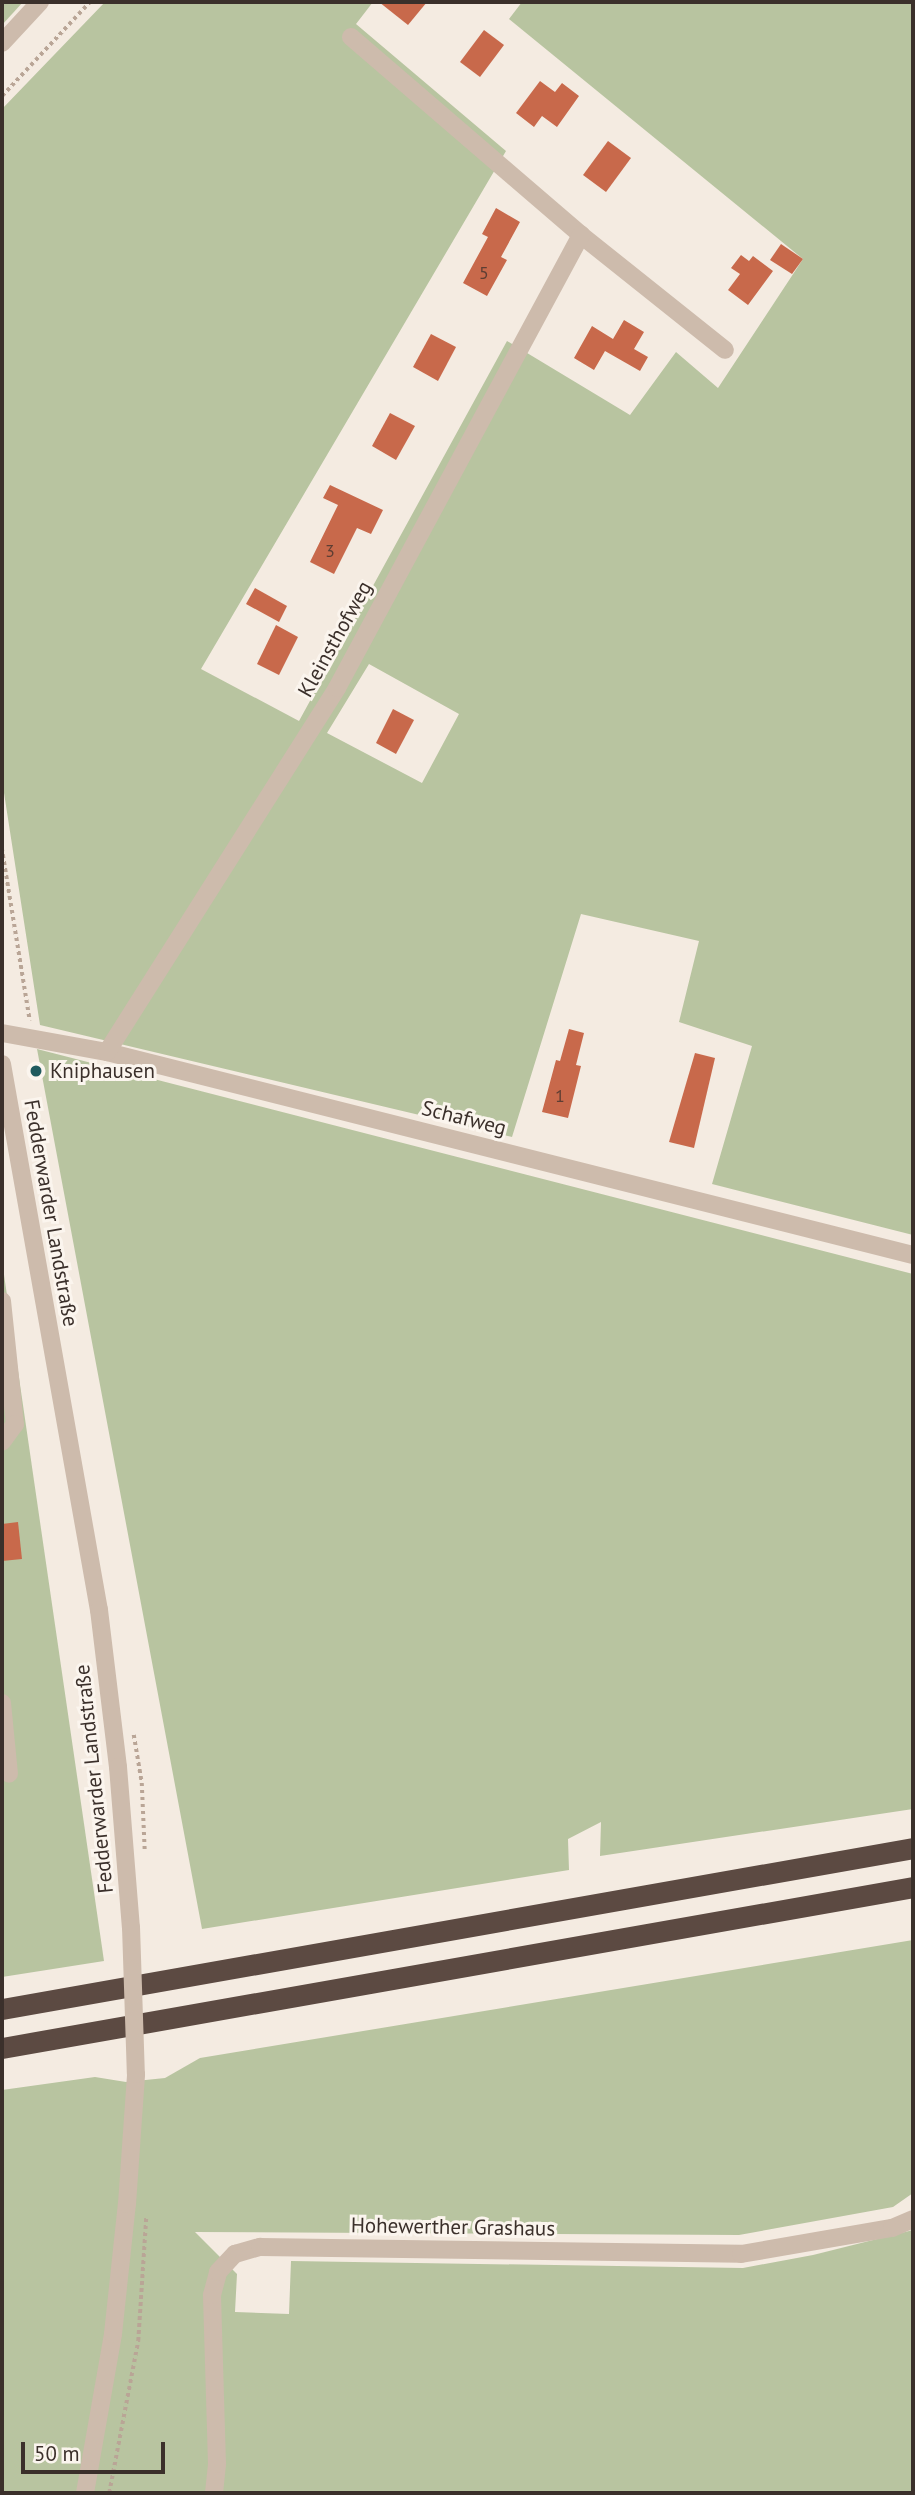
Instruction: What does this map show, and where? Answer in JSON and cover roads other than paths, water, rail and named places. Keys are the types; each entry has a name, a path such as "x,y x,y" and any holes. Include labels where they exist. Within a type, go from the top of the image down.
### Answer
{"highway":[{"path":"2,2009 913,1848"},
{"path":"2,2048 913,1887"}],"street":[{"path":"2,43 40,2"},
{"path":"351,37 581,235 725,350"},
{"name":"Kleinsthofweg","path":"107,1052 337,688 581,235"},
{"name":"Schafweg","path":"2,1033 26,1035 107,1052 913,1255"},
{"name":"Fedderwarder Landstraße","path":"2,1064 99,1610 118,1768 131,1927 136,2074 127,2204 113,2334 85,2493"},
{"path":"2,1301 15,1424 2,1442"},
{"path":"2,1703 9,1774"},
{"name":"Hohewerther Grashaus","path":"214,2493 217,2464 212,2295 218,2272 234,2254 260,2247 741,2254 892,2228 913,2219"}],"place":[{"name":"Kniphausen","path":"36,1071"}]}
